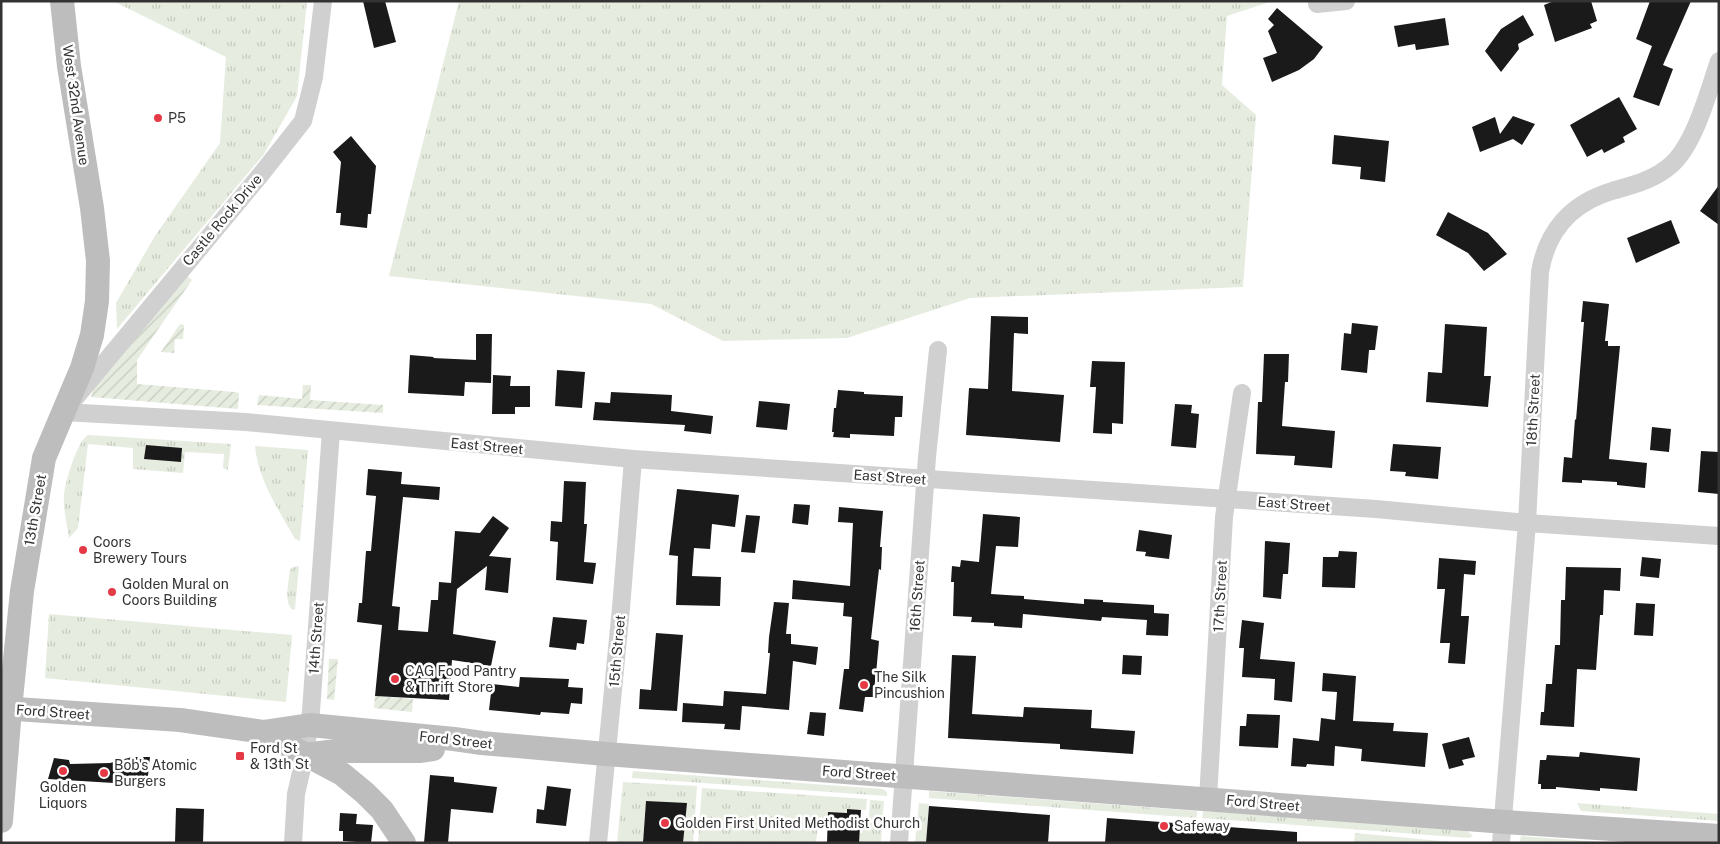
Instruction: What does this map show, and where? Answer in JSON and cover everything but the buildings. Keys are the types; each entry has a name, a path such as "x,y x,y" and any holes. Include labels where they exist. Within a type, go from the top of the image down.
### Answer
{"main road":[{"name":"West 32nd Avenue","path":"62,1 69,66 92,208"},
{"name":"13th Street","path":"1,821 6,709 22,591 44,458 82,368 92,335 97,301 98,261 92,208"},
{"name":"Ford Street","path":"6,709 180,720 263,732 310,725 454,739 482,744 1208,799 1501,832 1719,836"},
{"path":"263,732 342,774 365,792 382,810 404,843"},
{"path":"305,755 336,752 419,750 482,744"}],"street":[{"name":"Castle Rock Drive","path":"62,412 262,173 302,121 314,77 323,1"},
{"path":"1317,4 1346,1"},
{"name":"18th Street","path":"1501,832 1527,523 1542,259 1554,231 1576,207 1609,192 1644,182 1672,164 1693,132 1719,61"},
{"name":"16th Street","path":"899,843 926,480 938,350"},
{"name":"17th Street","path":"1208,799 1227,500 1242,393"},
{"name":"East Street","path":"62,412 246,422 633,459 1376,509 1527,523 1719,536"},
{"name":"14th Street","path":"293,843 296,794 310,725 331,431"},
{"name":"15th Street","path":"598,843 621,608 633,459"}],"green space":[{"path":"113,1 307,1 297,96 264,154 117,329 116,303 155,236 220,143 226,57"},
{"path":"459,1 1273,1 1227,16 1222,85 1256,115 1243,287 970,298 847,338 723,341 651,304 389,276"},
{"path":"187,276 192,280 137,360 137,384 235,392 239,393 238,409 91,397 96,381"},
{"path":"180,324 184,325 183,339 175,339 174,353 161,352"},
{"path":"303,385 311,385 310,400 383,405 383,413 257,405 259,395 302,399"},
{"path":"89,435 231,444 228,469 223,468 224,454 185,452 183,473 133,469 133,448 88,444 78,528 69,538 64,506 65,489 69,471 77,452 85,438"},
{"path":"255,446 308,450 300,541 295,539 270,494 260,471"},
{"path":"299,566 295,609 293,610 287,597 290,570 293,567"},
{"path":"49,614 292,635 286,702 45,678"},
{"path":"329,659 338,659 334,700 327,699"},
{"path":"375,696 413,699 412,712 374,708"},
{"path":"633,771 883,789 887,792 887,796 632,778"},
{"path":"623,782 697,786 693,843 683,843 686,804 646,801 643,843 617,843"},
{"path":"702,788 867,799 866,810 847,809 847,813 829,812 828,825 818,826 816,843 698,843"},
{"path":"929,791 1197,811 1197,818 929,798"},
{"path":"870,800 884,801 882,823 869,819"},
{"path":"919,803 929,804 926,843 915,843"},
{"path":"1577,803 1719,814 1719,821 1581,811"},
{"path":"1203,811 1460,829 1467,831 1473,836 1469,838 1202,818"},
{"path":"867,822 882,825 881,843 859,843 859,833 862,833 864,824"},
{"path":"1355,833 1462,843 1354,842"},
{"path":"1521,836 1613,843 1522,843 1520,840"}],"place":[{"name":"P5","path":"158,118"},
{"name":"Coors Brewery Tours","path":"83,550"},
{"name":"Golden Mural on Coors Building","path":"112,592"},
{"name":"CAG Food Pantry & Thrift Store","path":"395,679"},
{"name":"The Silk Pincushion","path":"864,685"},
{"name":"Ford St & 13th St","path":"240,756"},
{"name":"Golden Liquors","path":"63,771"},
{"name":"Bob's Atomic Burgers","path":"104,773"},
{"name":"Golden First United Methodist Church","path":"665,823"},
{"name":"Safeway","path":"1164,826"}]}
